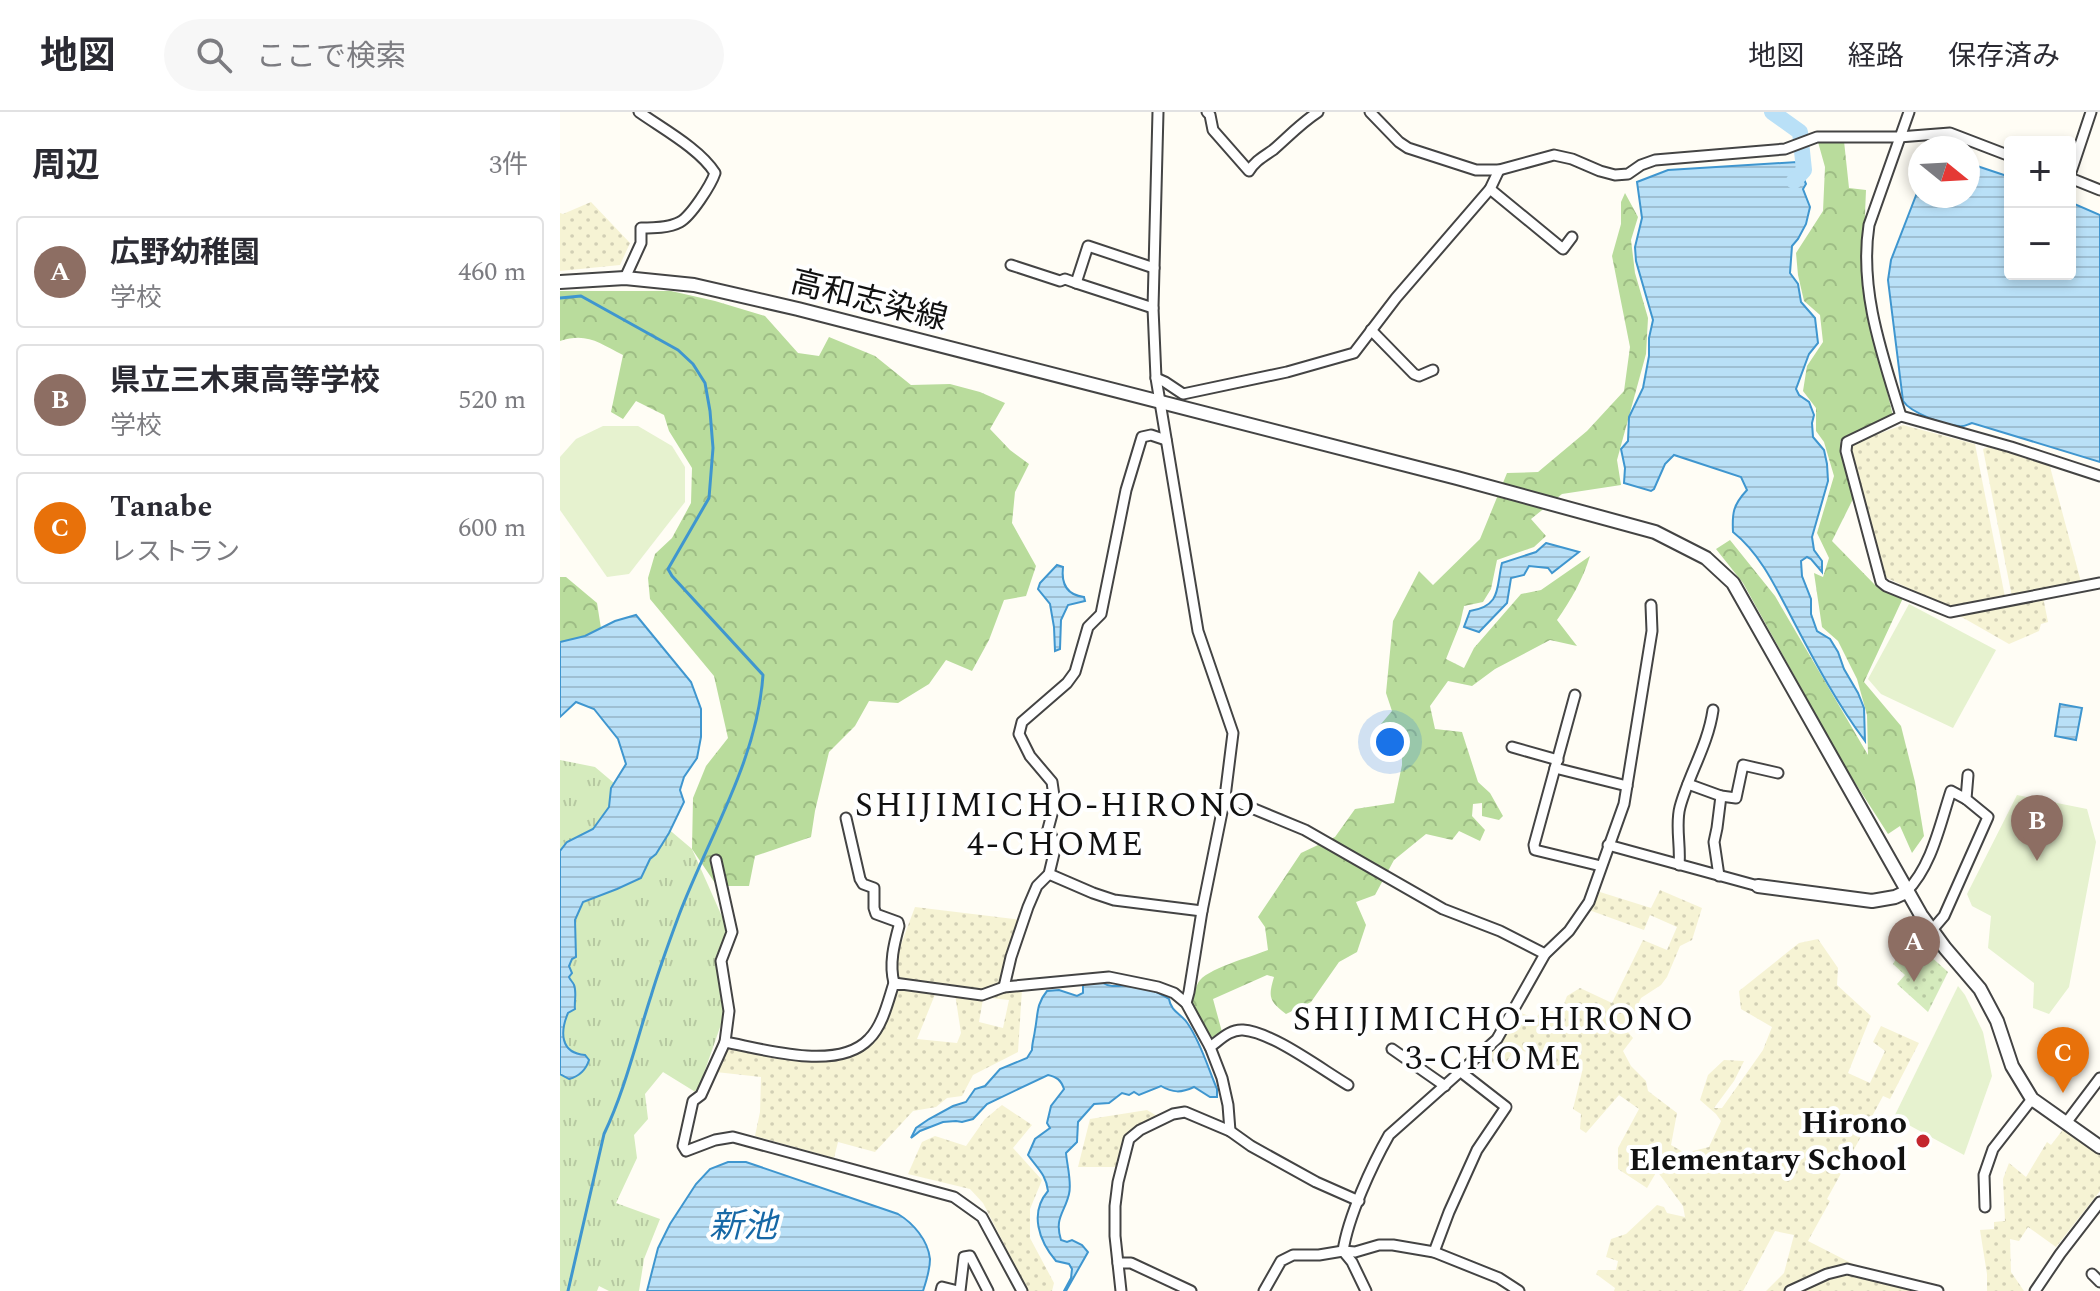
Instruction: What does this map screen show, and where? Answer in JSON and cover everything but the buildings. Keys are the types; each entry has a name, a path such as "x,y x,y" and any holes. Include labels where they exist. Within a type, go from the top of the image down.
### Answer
{"street":[{"path":"625,278 641,243 641,228 679,223 701,199 715,173 699,155 639,112"},
{"path":"1158,112 1153,308 1156,378 1198,631 1233,733 1225,797 1186,1003"},
{"path":"1207,112 1213,130 1249,171 1254,163 1318,112"},
{"path":"1370,112 1408,148 1476,170 1499,170 1554,155 1615,175 1628,174 1655,160 1785,149 1817,137 1899,137 1950,133 2004,154"},
{"path":"1901,416 1881,352 1867,290 1866,240 1909,112"},
{"path":"2076,158 2091,112"},
{"path":"1156,378 1183,394 1287,372 1354,353 1490,189 1499,170"},
{"path":"2076,180 2100,190"},
{"path":"1490,189 1563,249 1572,237"},
{"path":"1076,283 1088,246 1154,268"},
{"path":"1011,265 1153,308"},
{"name":"高和志染線","path":"560,282 625,278 694,285 754,299 1457,478 1655,532 1706,558 1733,583 1906,892 1980,989 1997,1021 2012,1066 2032,1099"},
{"path":"1371,330 1414,374 1419,376 1433,370"},
{"path":"2100,476 1901,416 1847,442 1846,451 1881,582 1886,586 1950,612 2100,583"},
{"path":"1004,987 1028,907 1037,886 1049,874 1056,845 1048,829 1055,803 1052,782 1030,756 1019,734 1022,722 1067,683 1075,672 1088,627 1101,614 1126,490 1142,437 1151,435 1166,440"},
{"path":"1366,1291 1343,1251 1345,1237 1389,1135 1497,1039 1545,954 1569,931 1589,902 1624,804 1652,631 1651,605"},
{"path":"1575,695 1534,845 1535,850 1601,866"},
{"path":"1679,865 1679,812 1710,730 1713,710"},
{"path":"1512,747 1627,786"},
{"path":"1688,784 1736,798 1743,765 1778,773"},
{"path":"1966,799 1968,775"},
{"path":"1608,845 1758,886 1872,901 1895,897 1915,883 1926,864 1951,791 1988,817 1944,916 1932,930"},
{"path":"1719,876 1714,842 1721,796"},
{"path":"1225,797 1305,830 1443,909 1500,931 1545,954"},
{"path":"725,1042 801,1056 822,1056 858,1048 870,1039 878,1026 894,983 892,959 899,926 898,922 876,914 874,888 863,884 860,879 846,818"},
{"path":"716,860 732,932 721,961 729,1011 725,1042 701,1095 693,1101 683,1146 686,1151 733,1137 954,1197 982,1217 1022,1291"},
{"path":"1049,874 1114,900 1202,911"},
{"path":"894,983 982,995 1004,987 1109,977 1174,993 1186,1003 1210,1047 1222,1078 1230,1131"},
{"path":"1210,1047 1230,1033 1242,1030 1268,1037 1348,1085"},
{"path":"1392,1049 1445,1086"},
{"path":"1434,1252 1477,1150 1506,1107 1461,1072"},
{"path":"2066,1123 2100,1079"},
{"path":"1985,1207 1984,1175 1993,1149 2032,1099 2100,1147"},
{"path":"1121,1291 1115,1206 1129,1139 1173,1114 1185,1112 1230,1131 1316,1182 1359,1201"},
{"path":"2035,1291 2100,1202"},
{"path":"1264,1291 1281,1261 1293,1255 1355,1252 1379,1245 1393,1245 1434,1252 1499,1278 1519,1291"},
{"path":"941,1291 942,1287 959,1291 964,1257 970,1256 988,1291"},
{"path":"1118,1263 1131,1263 1191,1291"},
{"path":"1790,1291 1827,1274 1847,1269 1938,1291"}],"shaded area":[{"path":"591,202 630,243 620,265 560,271 560,213"},
{"path":"1903,425 1975,444 2005,597 1952,609 1883,576 1850,444"},
{"path":"1988,447 2049,463 2081,582 2012,597 1983,449"},
{"path":"2043,597 2048,622 2041,624 2039,631 2009,644 1960,616"},
{"path":"1660,890 1702,908 1692,940 1680,946 1667,977 1661,985 1641,998 1626,1030 1633,1038 1623,1051 1631,1066 1646,1081 1648,1091 1677,1113 1671,1145 1685,1153 1709,1147 1721,1121 1700,1100 1708,1075 1724,1060 1744,1061 1714,1108 1722,1108 1763,1050 1772,1027 1741,1009 1739,991 1799,943 1818,939 1838,968 1837,985 1871,1016 1848,1073 1870,1083 1885,1051 1873,1042 1881,1026 1919,1043 1890,1099 1883,1096 1827,1199 1830,1201 1808,1241 1855,1265 1799,1283 1787,1291 1766,1291 1784,1273 1794,1235 1775,1231 1743,1291 1614,1291 1615,1288 1596,1274 1598,1270 1616,1270 1618,1261 1606,1257 1611,1239 1626,1234 1657,1205 1664,1207 1667,1213 1685,1217 1683,1206 1657,1171 1647,1188 1618,1169 1618,1148 1639,1109 1619,1095 1586,1133 1580,1129 1581,1114 1573,1109 1582,1072 1573,1065 1565,1073 1516,1047 1502,1069 1484,1057 1506,1032 1517,1012 1536,1018 1546,1005 1561,1012 1567,996 1580,988 1612,1003 1643,940 1667,950 1677,927 1650,915 1644,930 1589,910 1600,892 1651,908"},
{"path":"915,907 1022,920 999,985 981,992 898,979 897,955"},
{"path":"897,987 936,992 917,1039 957,1043 961,1033 955,994 983,999 979,1022 1003,1028 1009,1000 989,996 1022,989 1018,1052 973,1075 962,1096 947,1098 936,1107 913,1111 875,1152 838,1142 834,1158 755,1136 760,1112 761,1077 716,1072 730,1046 792,1059 822,1061 853,1055 878,1035"},
{"path":"1002,1105 1032,1125 1013,1148 1042,1180 1030,1209 1030,1238 1054,1283 1052,1291 1028,1291 983,1203 970,1189 908,1174 922,1142 935,1136 966,1146 985,1119"},
{"path":"1147,1110 1157,1116 1123,1138 1117,1167 1078,1167 1090,1119"},
{"path":"2065,1127 2100,1155 2100,1191 2056,1247 2028,1227 2019,1241 2010,1239 2011,1272 2024,1291 1987,1291 1980,1230 1994,1229 1994,1222 2005,1221 2003,1179 2009,1163 2026,1177 2047,1142 2051,1145"},
{"path":"1856,1270 1879,1282 1927,1291 1803,1291 1838,1274"}],"green space":[{"path":"1844,141 1849,188 1866,190 1862,287 1893,416 1840,441 1853,499 1832,541 1877,587 1903,598 1864,682 1901,726 1924,836 1912,853 1900,826 1888,834 1845,767 1743,583 1716,549 1730,540 1775,596 1868,755 1867,715 1857,679 1838,641 1822,627 1814,573 1823,577 1829,558 1817,533 1834,476 1824,442 1816,431 1816,408 1803,391 1807,366 1823,342 1820,315 1804,301 1796,253 1823,211 1825,167 1818,142"},
{"path":"1625,193 1638,217 1631,240 1635,273 1648,318 1646,354 1617,460 1621,485 1562,494 1531,519 1546,536 1534,547 1497,560 1491,589 1483,602 1464,606 1446,659 1464,668 1474,648 1521,594 1541,590 1590,556 1576,589 1557,620 1577,646 1550,640 1495,669 1472,686 1448,681 1430,706 1435,729 1462,732 1478,782 1490,793 1503,816 1499,820 1482,816 1482,803 1473,804 1472,816 1485,830 1480,841 1459,831 1452,840 1426,834 1394,860 1375,895 1356,902 1366,925 1357,952 1339,962 1311,1002 1286,1014 1273,1002 1271,989 1274,977 1267,975 1213,999 1222,1032 1209,1039 1191,1009 1198,983 1219,968 1268,950 1265,927 1258,917 1301,853 1335,837 1355,809 1394,803 1402,765 1402,731 1381,724 1392,711 1386,693 1393,621 1419,571 1433,585 1480,539 1507,473 1538,472 1587,431 1624,391 1630,347 1612,256"},
{"path":"560,291 671,291 715,301 765,316 798,353 819,356 829,337 875,356 911,385 950,384 980,392 1005,403 990,429 1029,464 1015,492 1012,523 1036,566 1026,596 1004,600 989,640 972,671 946,660 929,684 898,703 869,701 855,726 829,752 811,837 755,856 749,886 717,886 692,849 693,798 706,766 728,738 714,676 650,599 648,578 655,554 672,538 691,503 692,468 669,431 664,415 636,401 623,419 611,412 623,355 585,338 560,341"},
{"path":"603,426 638,426 672,446 685,467 685,502 629,574 607,577 560,510 560,457 576,439"},
{"path":"560,577 566,577 597,603 603,641 560,651"},
{"path":"1909,604 1996,650 1953,728 1881,694 1868,679"},
{"path":"560,760 595,767 692,849 728,930 715,959 725,1013 697,1093 663,1072 645,1094 648,1119 634,1135 637,1158 616,1203 660,1219 644,1259 639,1291 609,1291 599,1286 597,1291 560,1291"},
{"path":"2017,795 2087,809 2096,842 2069,987 2049,1014 2033,1008 2034,983 1988,948 1991,916 1972,906 1967,894"},
{"path":"1909,937 1948,972 1928,1012 1897,984 1905,975 1893,964"},
{"path":"1958,986 1983,1032 1992,1076 1964,1155 1894,1117"}],"water":[{"path":"1797,162 1806,184 1803,189 1810,207 1806,224 1792,246 1790,273 1798,284 1801,302 1815,318 1818,343 1809,354 1796,389 1809,402 1814,415 1813,437 1824,450 1828,481 1812,537 1814,550 1822,561 1822,572 1807,557 1801,561 1802,576 1811,599 1811,614 1817,631 1830,639 1838,652 1864,708 1865,741 1828,684 1768,575 1753,552 1733,532 1734,510 1747,490 1741,477 1674,455 1665,464 1651,491 1624,483 1621,449 1628,441 1629,417 1643,388 1653,320 1636,261 1635,247 1642,218 1637,182 1668,170"},
{"path":"1980,167 2004,175 2004,280 2076,280 2076,205 2100,215 2100,462 1972,423 1961,426 1937,421 1907,405 1903,401 1888,280 1891,260 1911,208 1980,208"},
{"path":"1546,543 1579,552 1552,573 1548,568 1529,566 1524,575 1511,578 1507,603 1479,632 1464,627 1470,611 1493,600 1502,563 1536,552"},
{"path":"1057,565 1063,567 1066,588 1084,597 1085,601 1068,605 1061,620 1060,649 1055,651 1050,604 1038,589"},
{"path":"636,615 691,682 701,709 701,737 697,758 684,777 680,790 684,802 641,878 583,902 575,920 576,957 569,966 572,973 569,977 575,988 575,1009 568,1013 563,1034 571,1050 585,1055 589,1060 582,1072 569,1079 560,1074 560,851 567,842 593,829 609,807 611,788 626,764 618,739 594,709 576,702 560,717 560,642 585,636 615,621"},
{"path":"2060,704 2082,708 2076,740 2055,736"},
{"path":"1101,982 1113,986 1142,986 1169,999 1197,1039 1217,1089 1217,1097 1210,1097 1194,1087 1177,1091 1161,1086 1139,1095 1122,1093 1109,1103 1094,1104 1078,1122 1077,1142 1066,1153 1070,1190 1059,1221 1059,1232 1061,1240 1072,1240 1088,1252 1064,1291 1072,1269 1069,1264 1056,1261 1041,1236 1039,1208 1048,1191 1043,1176 1028,1155 1035,1139 1050,1128 1047,1123 1051,1106 1064,1089 1058,1079 1048,1075 987,1104 973,1119 943,1122 911,1138 916,1128 929,1119 966,1102 975,1089 985,1086 1000,1069 1027,1058 1032,1050 1039,1005 1047,991 1059,990 1077,996 1083,993 1083,983"},
{"name":"新池","path":"728,1162 746,1162 898,1214 919,1233 929,1252 923,1291 647,1291 658,1248 670,1224 696,1184 710,1169"}],"waterway":[{"path":"1772,112 1800,132 1804,170 1794,181"},
{"path":"560,298 581,296 678,350 693,364 705,383 713,448 709,498 668,569 763,675 759,707 742,768 679,915 604,1134 568,1291"}],"place":[{"name":"県立三木東高等学校","path":"2037,861"},
{"name":"広野幼稚園","path":"1914,982"},
{"name":"Tanabe","path":"2063,1093"},
{"name":"Hirono Elementary School","path":"1923,1141"}],"district":[{"name":"SHIJIMICHO-HIRONO 4-CHOME","path":"1056,826"},
{"name":"SHIJIMICHO-HIRONO 3-CHOME","path":"1494,1040"}]}
